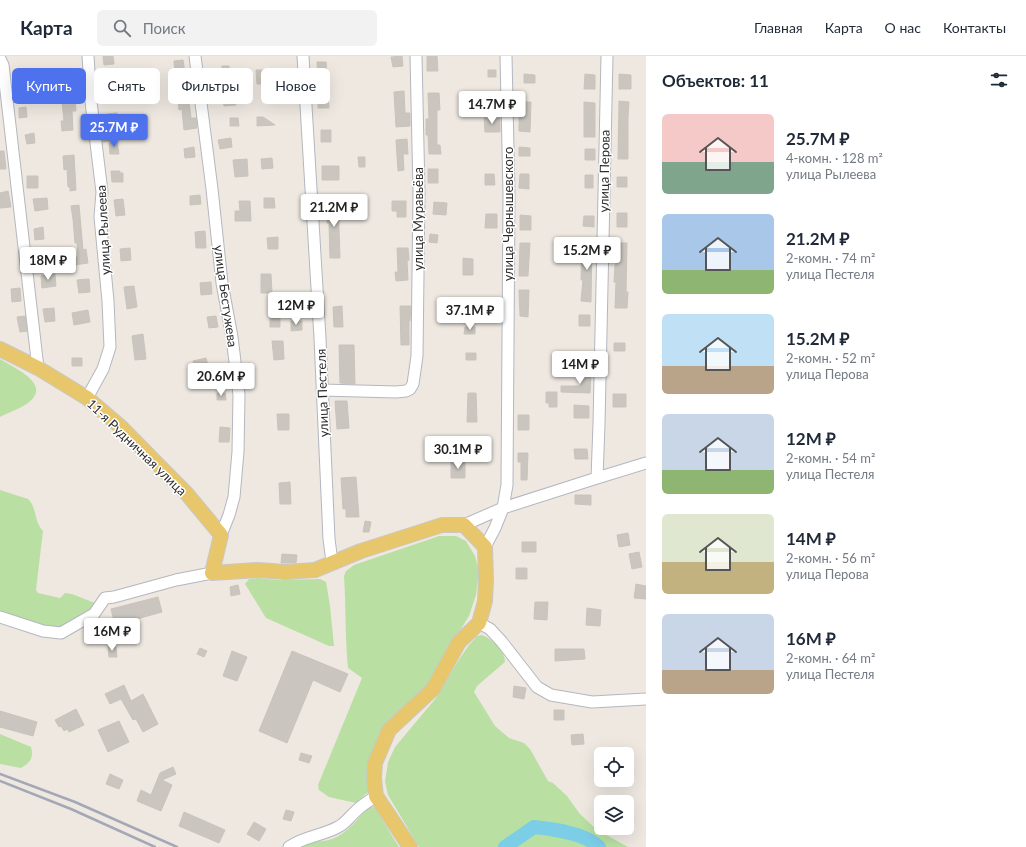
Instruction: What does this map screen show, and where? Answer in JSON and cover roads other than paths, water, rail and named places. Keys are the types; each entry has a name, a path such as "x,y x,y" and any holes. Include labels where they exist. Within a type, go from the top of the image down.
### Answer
{"main road":[{"name":"11-я Рудничная улица","path":"0,349 38,368 87,398 121,427 187,494 221,535"},
{"path":"221,535 212,573 258,570 285,572 315,570 361,551 442,525 464,524 485,548"},
{"name":"улица Чернышевского","path":"478,623 485,601 485,548"},
{"path":"410,847 376,796 374,778 375,763 389,730 433,689 459,642 478,623"}],"street":[{"name":"улица Рылеева","path":"87,398 103,369 110,347 108,301 100,217 102,192 91,102 88,56"},
{"name":"улица Бестужева","path":"195,56 222,283 232,337 239,395 238,452 234,497 221,535"},
{"name":"улица Пестеля","path":"304,56 329,539 332,562"},
{"name":"улица Муравьёва","path":"322,390 396,392 406,391 410,389 413,384 417,356 419,192 416,56"},
{"name":"улица Чернышевского","path":"485,548 503,508 507,485 509,194 506,56"},
{"name":"улица Перова","path":"597,478 607,56"},
{"path":"0,59 4,65 38,368"},
{"path":"464,524 503,508 646,463"},
{"path":"0,617 43,631 61,633 94,614 106,598 176,580 212,573"},
{"path":"478,623 490,629 537,687 551,695 592,702 646,699"},
{"path":"289,847 296,842 340,826 356,811 376,796"}],"waterway":[{"path":"505,847 534,827 568,832 586,838 599,847"}],"railway":[{"path":"0,774 75,802 177,847"},
{"path":"0,781 71,809 155,847"}]}
